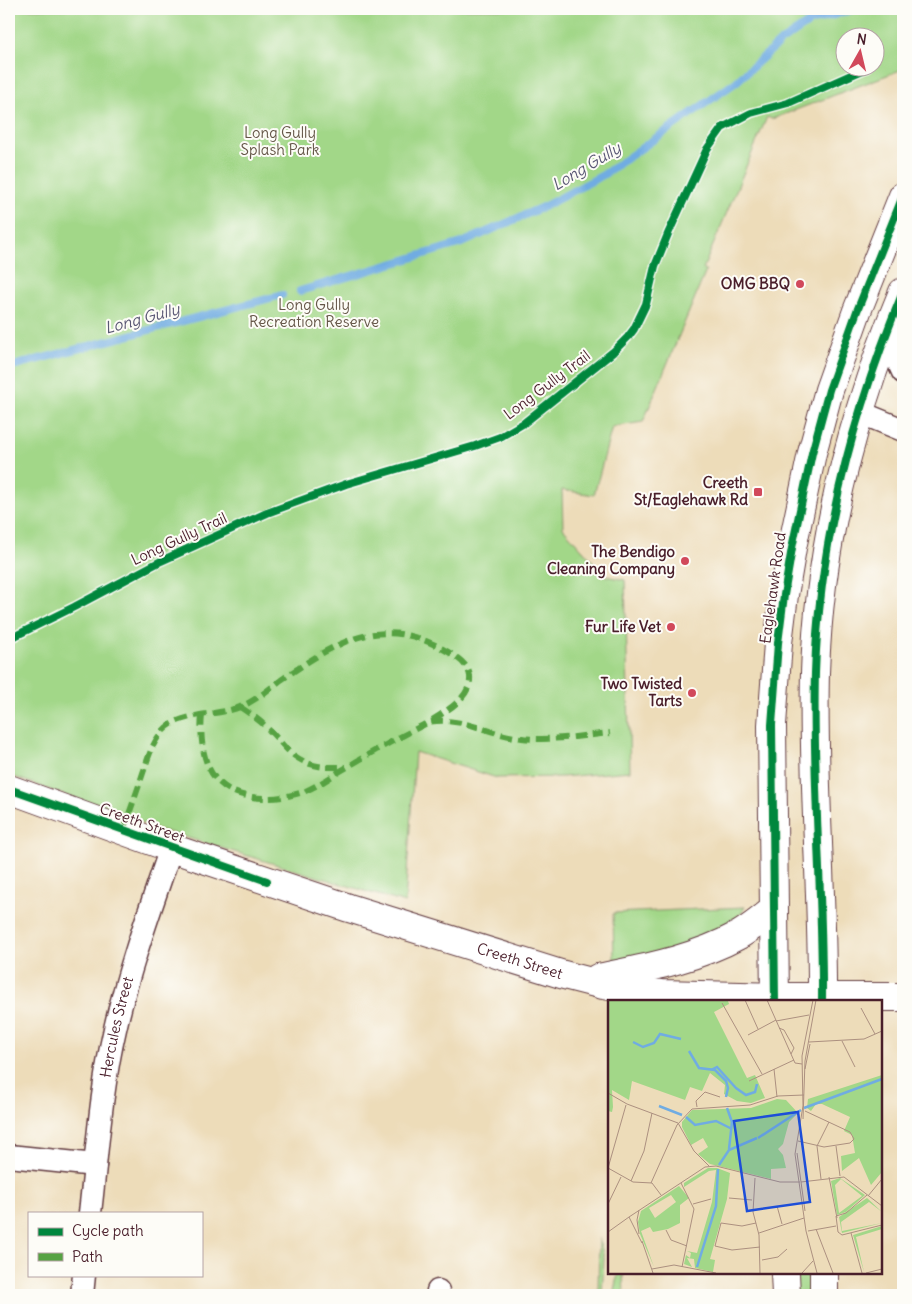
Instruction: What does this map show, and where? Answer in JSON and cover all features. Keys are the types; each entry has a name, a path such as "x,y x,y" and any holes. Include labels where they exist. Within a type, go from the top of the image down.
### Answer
{"main road":[{"name":"Eaglehawk Road","path":"775,999 772,725 778,643 792,548 814,445 837,365 903,196"},
{"path":"822,999 814,720 820,604 832,526 847,455 859,412 903,292"},
{"name":"Creeth Street","path":"9,789 170,848 349,908 523,963 587,981 661,994 775,999 903,997"},
{"path":"587,981 658,965 710,949 740,934 773,910"},
{"path":"785,1274 786,1295"},
{"path":"824,1274 824,1295"}],"street":[{"path":"886,336 903,372"},
{"path":"859,412 903,430"},
{"name":"Hercules Street","path":"90,1212 108,1066 115,1028 126,986 170,848"},
{"path":"9,1156 95,1165"},
{"path":"82,1295 84,1276"}],"green space":[{"name":"Long Gully Recreation Reserve","path":"9,9 903,9 903,69 884,76 884,28 834,28 834,78 879,78 772,119 767,117 703,269 706,271 643,422 612,427 594,495 562,490 563,528 606,576 625,580 630,771 562,777 497,778 415,752 405,903 158,829 9,775"},
{"path":"745,907 731,924 709,938 669,950 614,962 613,913"},
{"path":"599,1238 604,1258 602,1295 598,1295"},
{"path":"619,1274 623,1274 624,1295 613,1295"},
{"path":"795,1274 811,1274 811,1295 795,1295"}],"waterway":[{"name":"Long Gully","path":"300,291 462,243 545,206 603,175 736,82 780,42 810,22 855,9"},
{"name":"Long Gully","path":"9,367 282,295"}],"marked path":[{"path":"123,831 153,746 162,732 169,726 188,718 231,710 246,705 319,655 357,638 376,634 397,634 418,638 445,650 463,663 470,676 467,691 456,704 429,722"},
{"path":"240,707 255,717 291,753 303,761 319,766 346,767"},
{"path":"202,715 203,749 212,773 225,787 246,796 257,798 281,797 303,792 429,722 453,722 510,736 533,739 566,738 610,733"}],"cycle path":[{"name":"Long Gully Trail","path":"9,639 161,561 267,513 346,484 475,446 500,437 524,423 613,352 634,329 646,304 655,266 668,234 707,149 722,128 751,113 788,103 844,78"},
{"path":"775,1000 772,725 778,643 784,595 812,453 829,390 857,311 903,196"},
{"path":"822,1000 814,714 818,624 823,575 831,527 854,431 885,337 903,292"},
{"path":"9,789 267,881"}],"place":[{"name":"OMG BBQ","path":"800,284"},
{"name":"Creeth St/Eaglehawk Rd","path":"758,492"},
{"name":"The Bendigo Cleaning Company","path":"685,561"},
{"name":"Fur Life Vet","path":"671,627"},
{"name":"Two Twisted Tarts","path":"692,693"}],"park label":[{"name":"Long Gully Splash Park","path":"280,142"}]}
